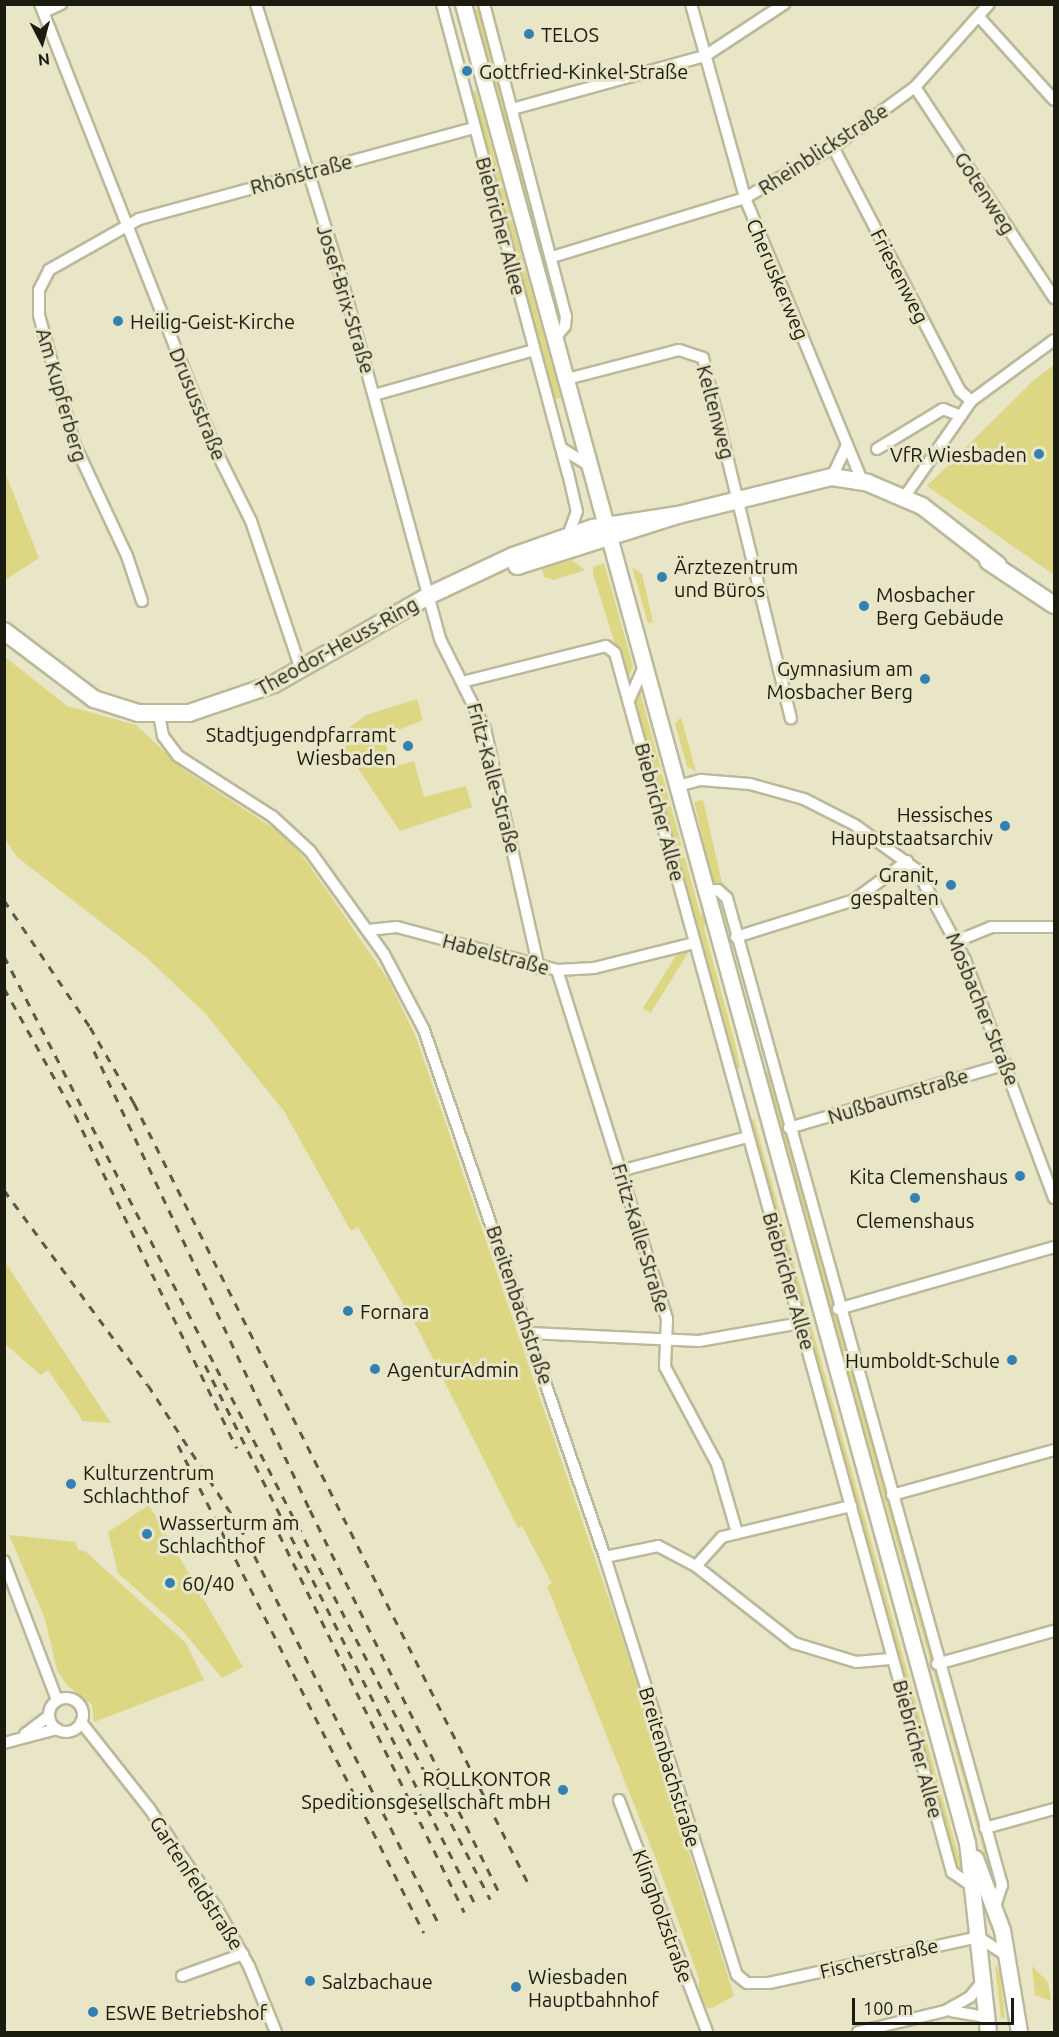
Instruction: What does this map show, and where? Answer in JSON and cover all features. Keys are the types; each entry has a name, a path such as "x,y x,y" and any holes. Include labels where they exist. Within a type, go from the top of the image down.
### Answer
{"main road":[{"name":"Biebricher Allee","path":"463,4 678,786 704,891 967,1842 994,1909 1009,1958 1019,2032"},
{"path":"608,532 832,477 862,481 926,509 1054,605"},
{"name":"Theodor-Heuss-Ring","path":"445,588 608,532"},
{"name":"Theodor-Heuss-Ring","path":"4,631 94,699 159,715 221,705 301,670 445,588 568,536 608,532"},
{"name":"Biebricher Allee","path":"967,1842 987,2025"}],"street":[{"path":"42,8 61,4"},
{"name":"Josef-Brix-Straße","path":"256,4 374,395 428,596"},
{"name":"Biebricher Allee","path":"442,4 577,512 568,536"},
{"name":"Biebricher Allee","path":"484,4 552,257 566,321 554,339"},
{"name":"Cheruskerweg","path":"690,4 745,198 862,481"},
{"path":"512,109 705,56 784,4"},
{"name":"Rheinblickstraße","path":"552,257 745,198 833,147 915,87 980,18 989,4"},
{"name":"Drususstraße","path":"42,8 218,455 251,521 301,670"},
{"path":"980,18 1054,100"},
{"name":"Gotenweg","path":"915,87 1054,298"},
{"name":"Rhönstraße","path":"128,224 475,128"},
{"name":"Friesenweg","path":"833,147 960,392 971,401"},
{"name":"Am Kupferberg","path":"128,224 49,270 37,302 81,465 127,556 142,601"},
{"path":"903,499 959,415 971,401 1054,340"},
{"name":"Keltenweg","path":"567,379 679,350 696,352 707,366 790,718"},
{"path":"374,395 534,351"},
{"path":"877,449 943,409 959,415"},
{"path":"832,477 848,445"},
{"path":"561,447 591,468"},
{"name":"Fritz-Kalle-Straße","path":"428,596 444,650 485,729 539,968"},
{"name":"Biebricher Allee","path":"462,682 610,648 630,698 694,943 952,1872 972,1886"},
{"path":"630,698 644,667"},
{"name":"Breitenbachstraße","path":"159,715 163,736 178,756 250,801 301,841 368,930 424,1030 605,1557 731,1964 743,1981"},
{"name":"Mosbacher Straße","path":"678,786 701,780 740,783 804,799 907,861 931,888 957,942 1006,1064 1054,1198"},
{"path":"736,937 854,900 907,861"},
{"name":"Biebricher Allee","path":"704,891 718,890 727,898 838,1309 1002,1889 994,1909"},
{"name":"Habelstraße","path":"368,930 397,927 539,968 557,970 594,968 694,943"},
{"path":"957,942 992,927 1054,927"},
{"name":"Fritz-Kalle-Straße","path":"557,970 667,1318 664,1367 721,1473 737,1533"},
{"name":"Nußbaumstraße","path":"789,1128 1006,1064"},
{"path":"621,1171 748,1137"},
{"path":"838,1309 1054,1247"},
{"path":"530,1334 545,1331 667,1341 720,1339 801,1323"},
{"path":"892,1496 1054,1450"},
{"path":"696,1566 720,1539 851,1506"},
{"path":"605,1557 658,1546 696,1566 794,1643 856,1662 893,1659"},
{"path":"4,1561 57,1700 49,1716 23,1736"},
{"path":"937,1664 1054,1631"},
{"path":"4,1743 23,1736 57,1730 70,1731 81,1722 81,1708 75,1701 57,1700"},
{"path":"49,1716 57,1730"},
{"name":"Gartenfeldstraße","path":"81,1722 97,1746 177,1847 243,1954 276,2032"},
{"name":"Gartenfeldstraße","path":"70,1731 97,1746"},
{"name":"Klingholzstraße","path":"619,1800 707,2032"},
{"path":"985,1828 1054,1809"},
{"path":"978,1937 1009,1958"},
{"name":"Fischerstraße","path":"743,1981 769,1983 978,1937"},
{"path":"182,1976 243,1954"},
{"path":"858,2032 945,2011 970,1998 983,1980"},
{"path":"945,2011 987,2025"}],"shaded area":[{"path":"480,8 560,311 562,323 473,10"},
{"path":"476,91 561,398 554,399 470,93"},
{"path":"1054,365 1054,575 927,486 1035,379"},
{"path":"4,470 39,558 5,580 4,580"},
{"path":"572,560 585,570 554,580 544,577 542,569"},
{"path":"604,563 633,666 627,682 593,574 593,567"},
{"path":"632,567 642,574 653,622 648,623"},
{"path":"4,656 67,706 136,725 184,770 284,835 305,859 389,981 416,1037 625,1646 734,1996 712,2008 707,2008 699,1993 699,1979 657,1862 547,1586 552,1583 522,1526 518,1528 418,1329 358,1227 351,1231 284,1111 204,1012 146,957 17,857 5,839"},
{"path":"639,688 735,1043 740,1068 733,1070 636,704"},
{"path":"417,699 423,720 383,736 392,767 414,761 424,797 466,786 472,807 400,831 337,737 366,715"},
{"path":"681,717 696,772 687,766 675,724"},
{"path":"703,800 723,885 714,887 694,802"},
{"path":"715,893 723,898 651,1013 643,1008"},
{"path":"770,1071 999,1888 995,1891 764,1073"},
{"path":"754,1119 963,1877 956,1874 747,1121"},
{"path":"5,1262 111,1423 83,1421 48,1370 41,1375 5,1344"},
{"path":"149,1505 243,1667 222,1678 182,1630 118,1573 108,1532"},
{"path":"9,1535 76,1542 78,1550 85,1551 186,1643 204,1680 94,1722 92,1705 67,1685 57,1670 45,1619"},
{"path":"995,1964 1000,1972 1005,2018 1001,2018"},
{"path":"1032,1966 1048,1982 1051,2001 1035,1995"}],"railway":[{"path":"4,900 90,1027 134,1103 527,1881"},
{"path":"4,956 490,1899"},
{"path":"4,988 75,1115 237,1448"},
{"path":"94,1051 310,1510 500,1894"},
{"path":"4,1190 148,1385 240,1527 439,1925"},
{"path":"205,1365 476,1906"},
{"path":"178,1445 424,1933"},
{"path":"279,1534 464,1912"}],"place":[{"name":"TELOS","path":"529,34"},
{"name":"Gottfried-Kinkel-Straße","path":"467,71"},
{"name":"Heilig-Geist-Kirche","path":"118,321"},
{"name":"VfR Wiesbaden","path":"1039,454"},
{"name":"Ärztezentrum und Büros","path":"662,577"},
{"name":"Mosbacher Berg Gebäude","path":"864,606"},
{"name":"Gymnasium am Mosbacher Berg","path":"925,679"},
{"name":"Stadtjugendpfarramt Wiesbaden","path":"408,746"},
{"name":"Hessisches Hauptstaatsarchiv","path":"1005,826"},
{"name":"Granit, gespalten","path":"951,885"},
{"name":"Kita Clemenshaus","path":"1020,1176"},
{"name":"Clemenshaus","path":"915,1198"},
{"name":"Fornara","path":"348,1311"},
{"name":"Humboldt-Schule","path":"1012,1360"},
{"name":"AgenturAdmin","path":"375,1369"},
{"name":"Kulturzentrum Schlachthof","path":"71,1484"},
{"name":"Wasserturm am Schlachthof","path":"147,1534"},
{"name":"60/40","path":"170,1583"},
{"name":"ROLLKONTOR Speditionsgesellschaft mbH","path":"563,1790"},
{"name":"Salzbachaue","path":"310,1981"},
{"name":"Wiesbaden Hauptbahnhof","path":"516,1987"},
{"name":"ESWE Betriebshof","path":"93,2012"}]}
